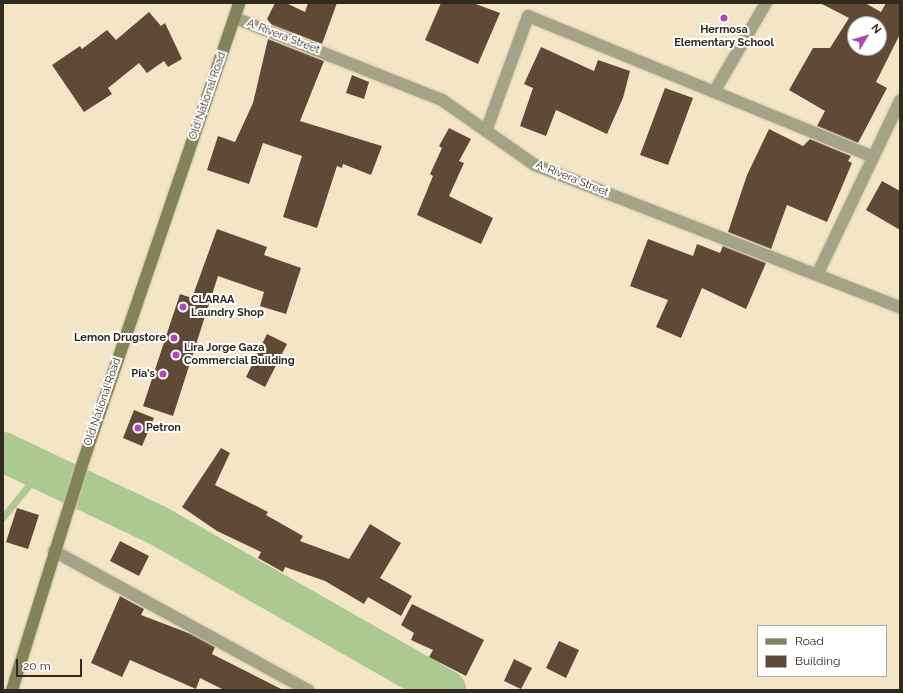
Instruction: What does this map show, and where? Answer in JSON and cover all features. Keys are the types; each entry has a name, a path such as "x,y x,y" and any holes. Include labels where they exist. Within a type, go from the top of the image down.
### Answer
{"main road":[{"name":"Old National Road","path":"12,690 81,468 240,3"}],"street":[{"path":"714,92 766,3"},
{"path":"486,131 528,16 871,156"},
{"name":"A. Rivera Street","path":"235,18 442,100 536,165 900,306"},
{"path":"818,273 871,156 900,101"},
{"path":"54,551 308,690"}],"building":[{"path":"275,3 286,3 305,12 308,3 337,3 322,44 272,25 267,19"},
{"path":"441,3 473,3 500,13 478,64 425,40"},
{"path":"820,3 865,3 881,12 886,3 900,3 900,34 876,82 887,88 858,143 817,126 825,111 789,90 813,48 830,48 847,21 847,56 887,56 887,16 847,17"},
{"path":"149,12 161,26 165,23 182,59 168,67 164,61 147,73 139,63 108,88 112,94 84,112 52,65 80,46 82,49 107,30 116,40"},
{"path":"268,39 324,61 300,121 382,146 371,175 343,164 342,168 337,166 317,228 283,217 302,156 263,143 249,184 207,170 218,136 235,142 253,103"},
{"path":"541,47 594,71 598,60 630,71 623,98 607,134 556,110 546,136 520,126 533,88 524,84"},
{"path":"352,75 369,82 364,99 346,93"},
{"path":"665,88 693,98 668,165 640,155"},
{"path":"449,128 471,139 459,161 464,163 449,196 493,218 481,244 417,215 433,176 430,174 442,148 439,146"},
{"path":"769,129 803,146 810,139 851,156 848,161 852,163 827,222 787,205 771,249 728,232 747,175"},
{"path":"882,181 900,191 900,230 866,210"},
{"path":"217,229 267,247 264,255 301,268 286,314 260,306 264,292 218,276 173,416 143,406 180,294 192,298"},
{"path":"648,239 693,256 697,244 720,253 723,246 766,263 746,309 702,288 681,338 656,327 668,300 630,286"},
{"path":"267,334 287,344 265,387 246,377"},
{"name":"Petron","path":"134,410 154,418 142,446 123,438"},
{"path":"221,448 230,453 215,485 268,512 266,515 303,536 300,541 349,559 370,524 401,543 380,578 412,596 401,616 368,597 364,604 325,581 285,567 283,572 258,558 261,552 217,531 182,507"},
{"path":"17,508 39,515 28,549 6,542"},
{"path":"120,541 149,556 139,576 110,561"},
{"path":"120,596 144,609 141,615 191,634 215,647 212,654 283,690 224,690 200,678 196,689 130,660 122,677 91,663"},
{"path":"412,604 484,640 466,676 429,657 433,650 411,640 414,633 401,625"},
{"path":"559,641 579,650 566,678 546,668"},
{"path":"514,659 532,668 521,689 504,681"}],"waterway":[{"path":"3,452 157,525 446,690"},
{"path":"3,517 41,470"}],"place":[{"name":"Hermosa Elementary School","path":"724,18"},
{"name":"CLARAA Laundry Shop","path":"183,307"},
{"name":"Lemon Drugstore","path":"174,338"},
{"name":"Lira Jorge Gaza Commercial Building","path":"176,355"},
{"name":"Pia's","path":"163,374"},
{"name":"Petron","path":"138,428"}]}
